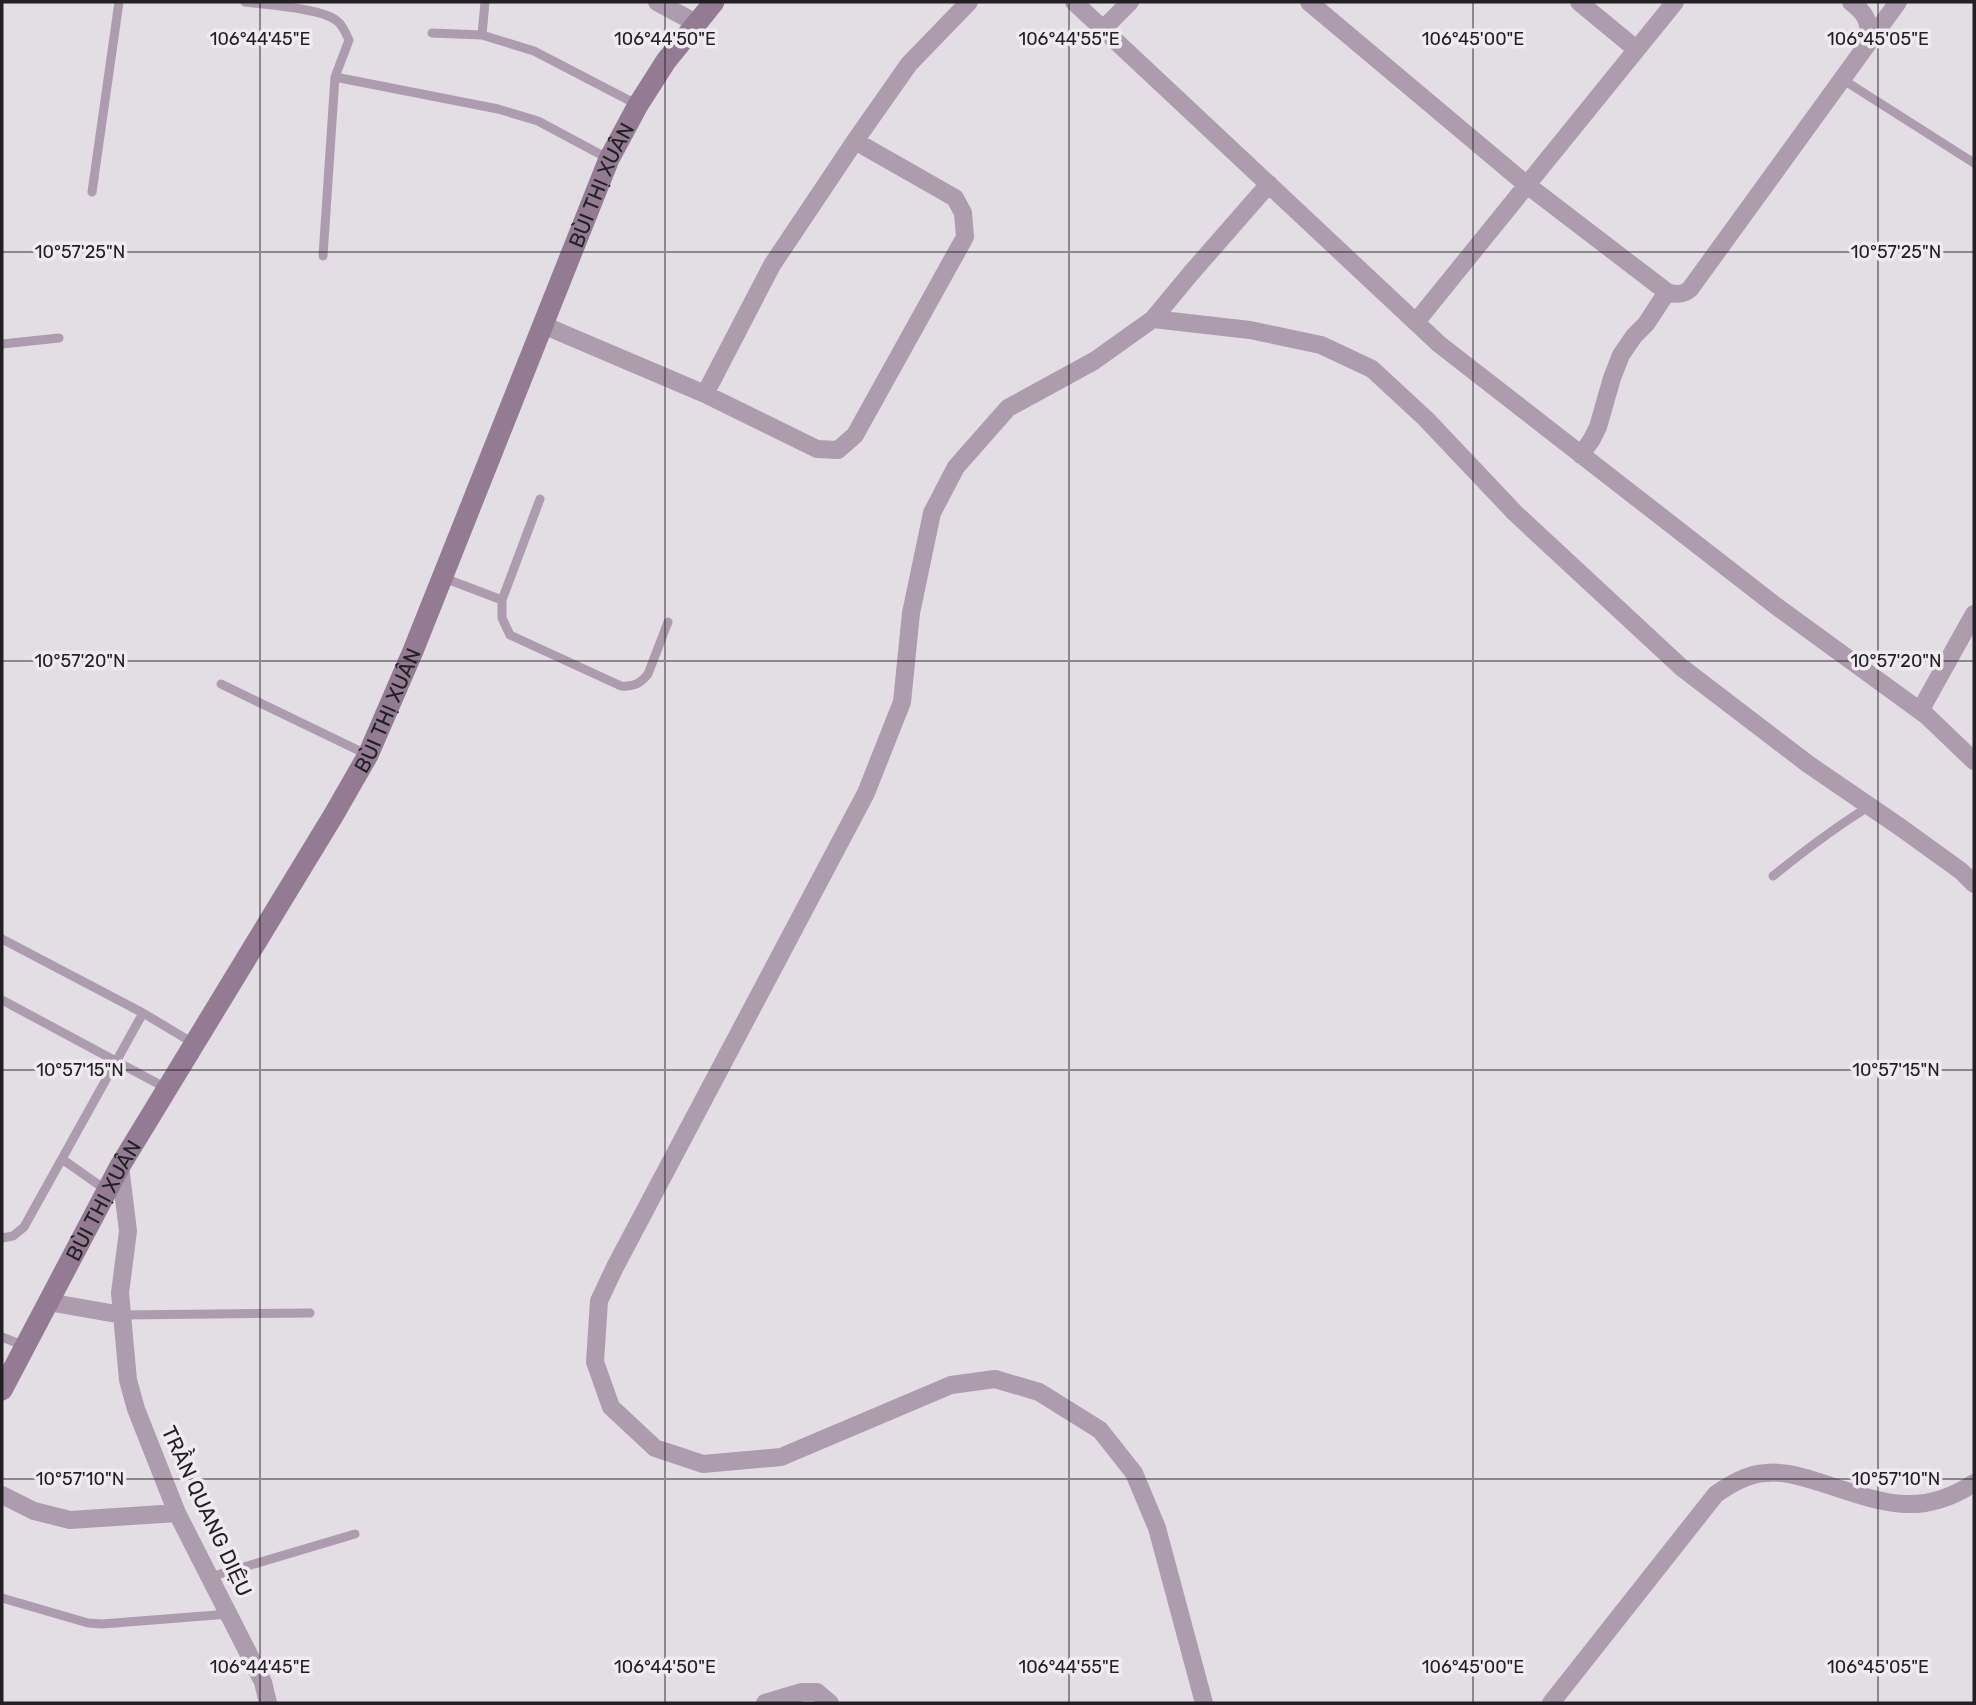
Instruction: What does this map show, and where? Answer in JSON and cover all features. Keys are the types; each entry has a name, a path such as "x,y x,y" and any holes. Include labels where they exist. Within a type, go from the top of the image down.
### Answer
{"main road":[{"name":"BÙI THỊ XUÂN","path":"2,1390 106,1190 368,755 442,578 609,159 666,61 714,2"}],"street":[{"path":"657,2 696,23"},
{"path":"705,394 772,265 855,141 909,64 968,2"},
{"path":"1074,2 1439,344 1776,606 1920,711 1974,761"},
{"path":"1103,29 1130,2"},
{"path":"1309,2 1527,185 1667,292 1680,294 1690,289 1898,2"},
{"path":"1579,2 1636,49"},
{"path":"1416,323 1675,2"},
{"path":"1851,2 1866,16 1869,42"},
{"path":"543,325 705,394 817,449 838,450 855,435 965,237 963,214 955,198 855,141"},
{"path":"1204,1703 1157,1528 1134,1474 1100,1430 1039,1392 995,1380 951,1385 781,1457 703,1464 654,1448 611,1407 596,1362 599,1301 615,1267 866,793 902,702 911,613 932,513 956,467 1008,408 1094,361 1153,319 1269,184"},
{"path":"1581,455 1598,427 1621,355 1667,292"},
{"path":"1153,319 1250,330 1321,345 1371,369 1426,418 1515,513 1681,667 1808,764 1961,871 1974,884"},
{"path":"1920,711 1974,614"},
{"name":"TRẦN QUANG DIỆU","path":"120,1166 128,1231 120,1293 128,1380 136,1409 177,1513 263,1682 268,1703"},
{"path":"48,1302 122,1315"},
{"path":"1551,1703 1716,1494 1731,1484 1765,1472 1787,1474 1899,1505 1933,1503 1955,1495 1974,1483"},
{"path":"2,1495 34,1511 70,1520 177,1513"},
{"path":"765,1703 802,1692 817,1692 830,1703"}],"lane":[{"path":"92,192 118,2"},
{"path":"245,2 314,11 338,21 349,40 335,77 323,256"},
{"path":"482,35 485,2"},
{"path":"432,33 482,35 534,51 638,105"},
{"path":"335,77 498,109 538,121 609,159"},
{"path":"1842,79 1974,163"},
{"path":"2,344 59,338"},
{"path":"540,499 502,600 502,618 510,635 621,686 633,687 648,674 668,622"},
{"path":"442,578 502,600"},
{"path":"220,684 368,755"},
{"path":"1773,876 1808,847 1870,806"},
{"path":"2,939 143,1013 193,1043"},
{"path":"2,1000 166,1088"},
{"path":"2,1238 13,1236 24,1227 143,1013"},
{"path":"62,1159 106,1190"},
{"path":"122,1315 310,1313"},
{"path":"2,1337 25,1346"},
{"path":"210,1577 355,1534"},
{"path":"2,1598 88,1623 102,1624 229,1614"}]}
